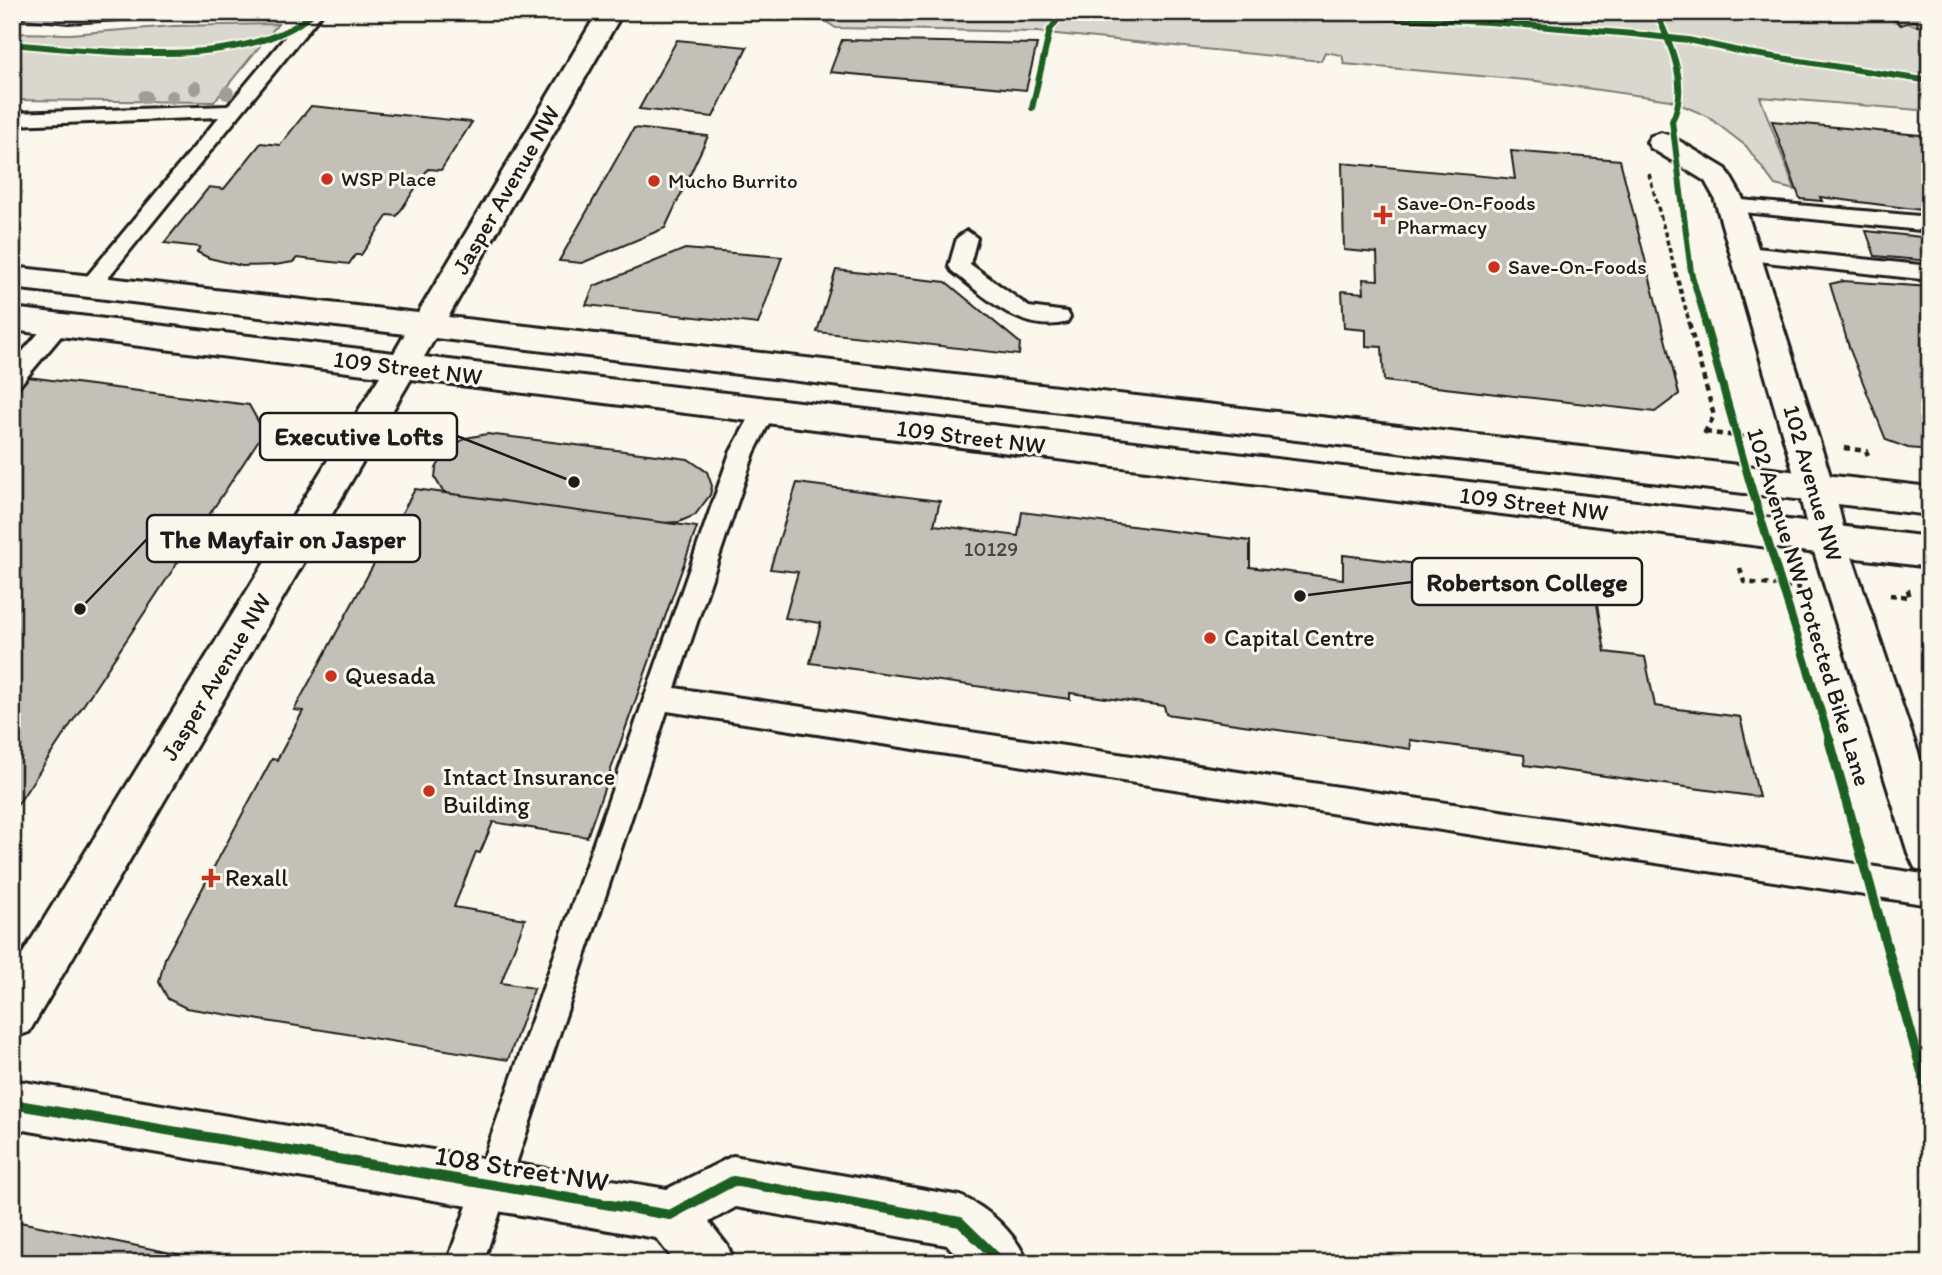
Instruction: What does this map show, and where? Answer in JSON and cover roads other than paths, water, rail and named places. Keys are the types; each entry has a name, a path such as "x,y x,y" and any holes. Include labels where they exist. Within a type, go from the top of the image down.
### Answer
{"main road":[{"name":"Jasper Avenue NW","path":"12,1015 402,367 611,12"},
{"name":"102 Avenue NW","path":"1656,153 1716,175 1730,205 1816,488 1828,539 1930,853"},
{"name":"109 Street NW","path":"12,277 1930,501"},
{"name":"109 Street NW","path":"12,319 763,413 1930,552"},
{"name":"108 Street NW","path":"12,1104 491,1187 670,1215"},
{"path":"709,1263 670,1215 733,1181 960,1222 1002,1263"}],"lane":[{"path":"90,286 315,12"},
{"path":"12,119 233,111"},
{"path":"1730,205 1930,224"},
{"path":"967,238 959,266 1024,314 1059,317"},
{"path":"1746,254 1930,273"},
{"path":"12,379 58,325"},
{"path":"465,1263 744,448 763,413"},
{"path":"658,698 1930,890"}],"tram line":[{"path":"12,68 21,67"}],"place":[{"name":"WSP Place","path":"327,179"},
{"name":"Mucho Burrito","path":"654,181"},
{"name":"Save-On-Foods Pharmacy","path":"1383,215"},
{"name":"Save-On-Foods","path":"1494,267"},
{"name":"Executive Lofts","path":"574,482"},
{"name":"Robertson College","path":"1300,596"},
{"name":"The Mayfair on Jasper","path":"80,609"},
{"name":"Capital Centre","path":"1210,638"},
{"name":"Quesada","path":"331,676"},
{"name":"Intact Insurance Building","path":"429,791"},
{"name":"Rexall","path":"211,878"}]}
